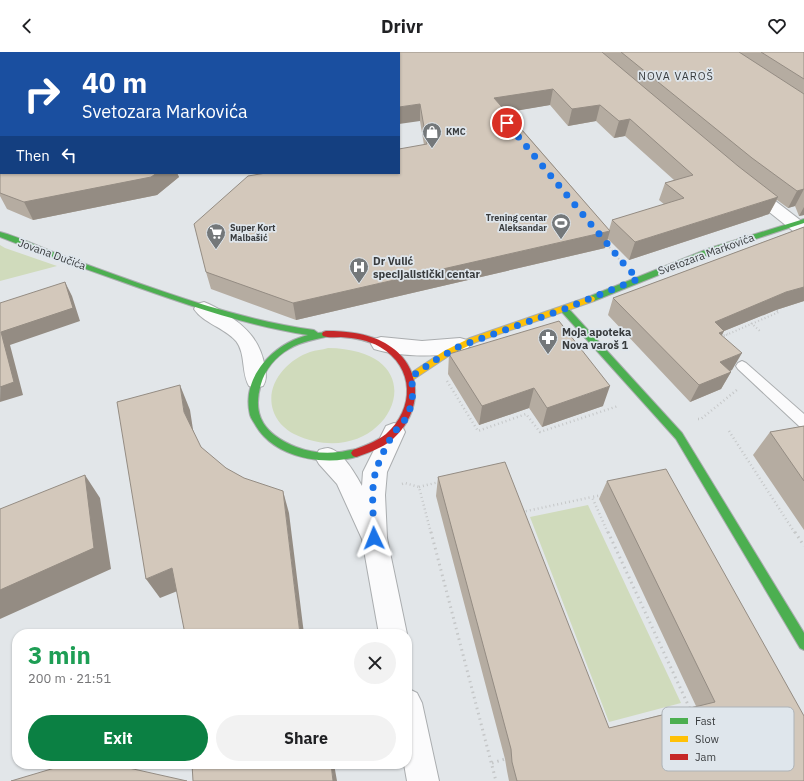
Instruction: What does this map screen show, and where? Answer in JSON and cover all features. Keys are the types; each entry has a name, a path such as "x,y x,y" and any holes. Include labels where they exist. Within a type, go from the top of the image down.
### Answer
{"street":[{"path":"738,179 801,225"},
{"name":"Svetozara Markovića","path":"411,377 434,361 460,346 564,309 714,250 801,225"},
{"name":"Jovana Dučića","path":"0,234 104,273"},
{"name":"Svetozara Markovića","path":"104,273 204,309 249,323 286,331 346,334 364,337 381,344 396,354 405,364 411,377 413,394 410,411 404,422 383,441 370,448 349,455 327,457 302,454 281,445 264,432 255,415 252,397 256,380 254,359 250,347 240,332 204,309"},
{"path":"564,309 683,442 804,644"},
{"name":"Svetozara Markovića","path":"256,380 266,364 278,353 292,344 307,338 326,334"},
{"name":"Svetozara Markovića","path":"381,344 422,348 460,346"},
{"name":"Svetozara Markovića","path":"392,629 374,538 373,495 375,472 394,432"},
{"name":"Svetozara Markovića","path":"327,457 346,478 374,538"},
{"path":"412,727 423,781"}],"lane":[{"path":"804,413 745,364 804,422"}],"path":[{"path":"603,240 638,279"},
{"path":"751,323 760,331"},
{"path":"447,381 478,431 526,414 540,432 643,397"},
{"path":"729,431 804,546"},
{"path":"373,495 404,483 419,487 441,482"},
{"path":"419,487 496,781"},
{"path":"522,512 606,494"},
{"path":"592,497 689,707"},
{"path":"519,505 525,519"},
{"path":"618,553 624,551"},
{"path":"492,763 505,759"}],"green space":[{"path":"0,245 5,248 57,266 0,281"},
{"path":"328,348 365,354 386,368 394,388 390,408 377,427 355,439 327,443 294,434 287,430 276,417 271,400 275,382 286,367 301,356 312,351"},
{"path":"588,505 681,703 609,722 530,517"}],"building":[{"path":"400,52 602,52 738,166 778,197 635,242 612,220 684,198 665,183 693,175 630,119 619,121 600,105 572,109 553,89 494,98 610,231 293,303 206,272 194,224 248,176 260,174 400,174 400,149 427,144 420,104 400,107"},
{"path":"621,52 739,52 804,94 804,189 797,191 752,158"},
{"path":"761,52 804,52 804,79"},
{"path":"0,174 156,174 151,177 24,202 0,193"},
{"path":"804,227 804,287 786,292 715,322 724,331 719,333 742,353 720,362 731,372 699,385 613,298"},
{"path":"65,282 73,308 1,332 14,382 0,387 0,303"},
{"path":"559,321 610,386 547,408 534,388 482,406 449,354"},
{"path":"180,385 184,412 201,447 226,468 244,478 283,491 299,629 184,629 172,568 146,579 117,402"},
{"path":"804,426 804,481 770,432"},
{"path":"505,462 609,728 662,715 662,771 794,771 794,707 695,707 715,702 607,481 666,469 804,716 804,781 517,781 512,762 511,749 438,477"},
{"path":"85,475 94,548 0,590 0,509"},
{"path":"51,769 133,769 187,781 11,781"},
{"path":"192,769 332,769 333,781 193,781"}],"traffic: fast":[{"path":"591,299 713,250 804,221"},
{"path":"0,234 61,258 216,312 265,324 314,333"},
{"path":"564,309 679,436 804,644"},
{"path":"326,334 295,342 281,350 265,366 259,376 252,397 254,416 264,431 278,443 296,451 317,456 337,456 356,453"}],"traffic: slow":[{"path":"411,377 447,353 473,340 591,299"}],"traffic: jam":[{"path":"326,334 360,337 383,345 400,359 410,380 412,392 411,403 407,414 400,425 384,441 356,453"}],"place":[{"name":"KMC","path":"432,149"},
{"name":"Trening centar Aleksandar","path":"561,240"},
{"name":"Super Kort Malbašić","path":"216,250"},
{"name":"Dr Vulić specijalistički centar","path":"359,284"},
{"name":"Moja apoteka Nova varoš 1","path":"548,355"}],"district":[{"name":"NOVA VAROŠ","path":"676,76"}],"route":[{"path":"374,538 373,495 375,472 394,432 404,422 410,411 413,400 411,377 434,361 460,346 564,309 638,279 507,123"}]}
